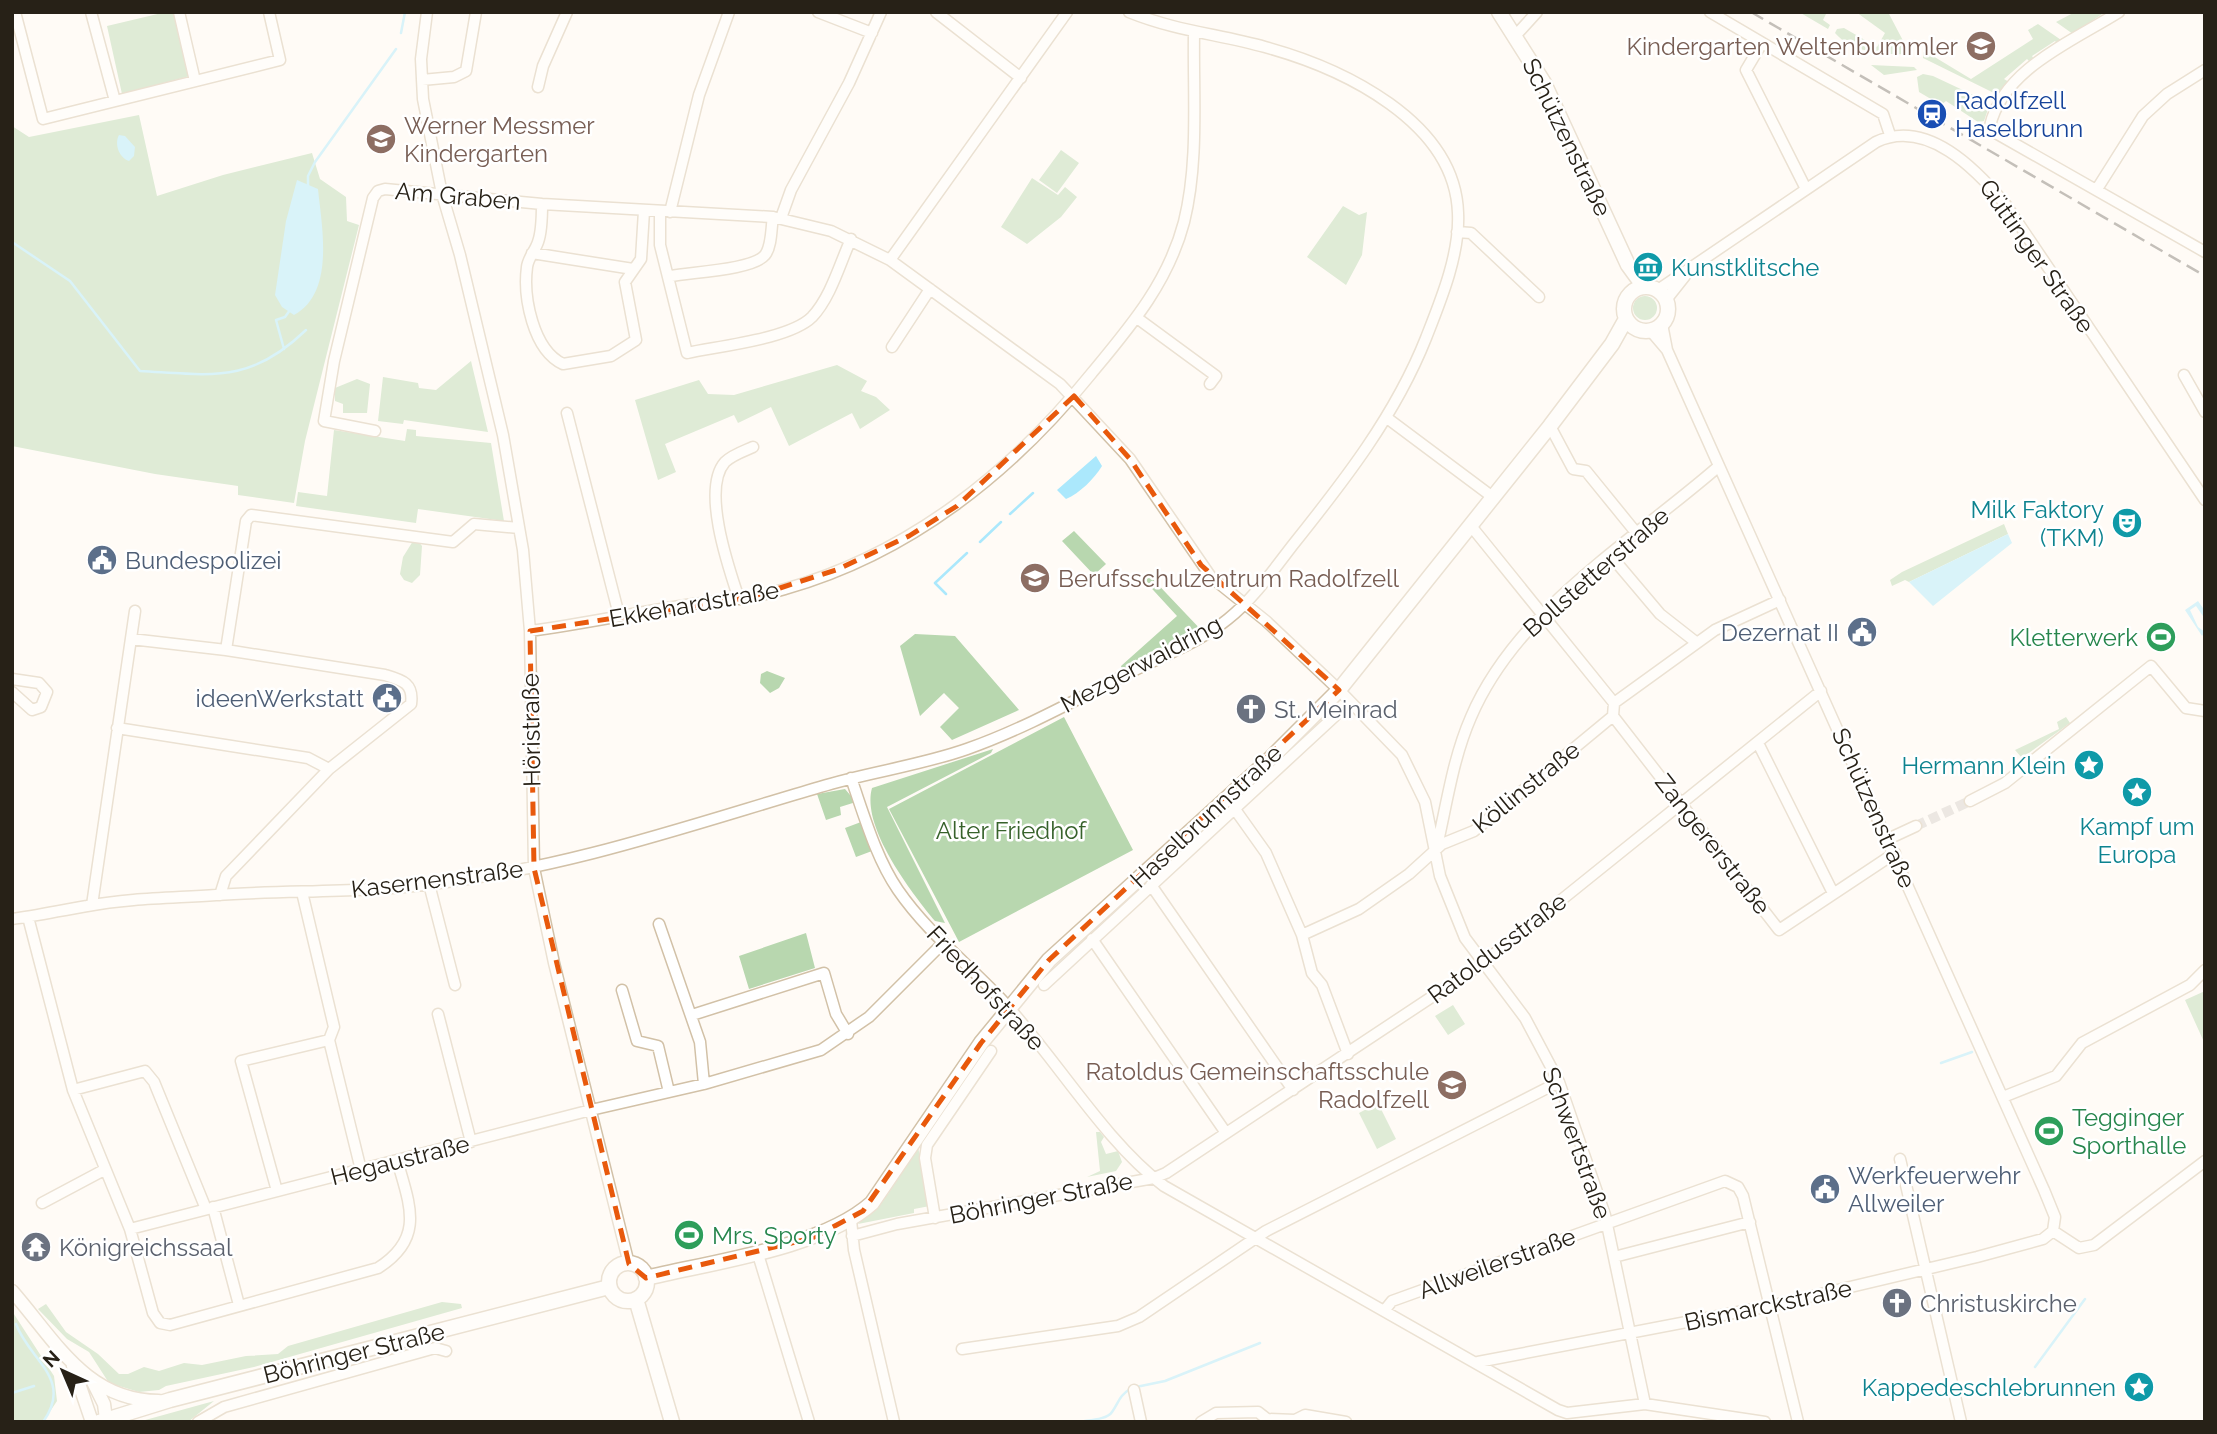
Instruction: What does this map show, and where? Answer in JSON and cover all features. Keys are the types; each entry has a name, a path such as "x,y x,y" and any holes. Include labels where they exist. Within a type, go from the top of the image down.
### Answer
{"main road":[{"name":"Schützenstraße","path":"1499,12 1544,83 1628,265 1650,292"},
{"path":"1650,292 1668,310 1656,327 1630,323 1624,307 1650,292"},
{"name":"Haselbrunnstraße","path":"851,1220 872,1203 889,1181 947,1091 1049,960 1269,760 1339,690 1494,498 1630,323"},
{"path":"646,1278 812,1238 851,1220"},
{"path":"629,1264 640,1268 646,1278 645,1290 636,1299 621,1300 610,1287 613,1271 629,1264"},
{"name":"Böhringer Straße","path":"101,1421 610,1287"},
{"path":"636,1299 672,1422"}],"street":[{"path":"15,12 43,119 281,60 269,12"},
{"path":"92,12 115,101"},
{"path":"179,12 195,81"},
{"name":"Höristraße","path":"427,12 421,59 422,80 442,194 460,255 503,435 519,528 530,631 534,868 629,1264"},
{"path":"422,80 454,77 466,71 475,12"},
{"path":"538,87 543,66 567,12"},
{"path":"729,12 693,114 665,212 660,245 671,276 687,353 787,331 807,321 822,302 851,239"},
{"path":"818,12 872,33"},
{"path":"671,276 724,269 760,259 768,250 777,218 849,83 881,12"},
{"path":"936,12 1021,78"},
{"path":"890,260 1067,12"},
{"name":"Mezgerwaidring","path":"851,778 949,755 994,739 1211,632 1245,604 1352,470 1387,418 1415,363 1435,314 1457,232 1458,213 1455,187 1446,165 1422,132 1391,106 1339,75 1298,57 1258,45 1171,28 1129,12"},
{"path":"1516,35 1537,12"},
{"path":"1650,292 1689,271 1806,189 1890,135 1883,114 1710,12"},
{"path":"2119,12 2020,76 1998,103 1990,126 1994,132 2203,248"},
{"name":"Ekkehardstraße","path":"530,631 619,615 739,599 815,579 909,536 976,491 1074,396 1137,318 1165,272 1187,208 1192,172 1194,33"},
{"path":"1762,43 1746,69 1806,189"},
{"path":"2097,189 2143,116 2167,94 2205,70"},
{"name":"Güttinger Straße","path":"1890,135 1906,135 1937,145 1982,176 2006,205 2205,500"},
{"name":"Am Graben","path":"374,431 324,421 334,361 373,198 378,191 385,189 542,204 777,218 851,239 890,260 1074,396 1130,459 1201,565 1225,591 1245,604"},
{"path":"542,204 539,241 527,264 526,284 537,338 547,353 563,364 611,356 636,341 625,282 641,259 644,211"},
{"path":"1457,232 1471,233 1539,296"},
{"path":"532,253 633,269"},
{"path":"892,347 930,289"},
{"path":"1137,318 1216,376 1210,384"},
{"name":"Schützenstraße","path":"1656,327 2003,1097 2055,1217 2053,1231"},
{"path":"2184,375 2205,412"},
{"path":"567,413 619,615"},
{"path":"1387,418 1494,498"},
{"path":"1550,426 1573,469 1588,473 1638,534"},
{"path":"739,599 719,537 717,494 722,466 731,457 753,447"},
{"name":"Bollstetterstraße","path":"1436,848 1455,763 1471,717 1501,662 1543,614 1719,466"},
{"path":"226,650 246,521 251,515 453,542 474,524 519,528"},
{"path":"1471,526 1614,703 1613,716"},
{"path":"1611,556 1660,614 1697,643"},
{"path":"1614,703 1715,631 1780,600"},
{"name":"Schwertstraße","path":"1245,604 1339,690 1393,745 1409,767 1425,802 1440,876 1452,912 1465,938 1525,1018 1559,1082 1607,1224 1645,1404"},
{"path":"92,905 135,611"},
{"path":"131,639 226,650 404,681 412,696 411,704 329,769 226,876 220,895"},
{"path":"1970,801 2013,777 2151,666 2186,708 2205,711"},
{"path":"12,679 39,683 47,692 41,707 32,710 12,692"},
{"name":"Ratoldusstraße","path":"1154,1178 1348,1055 1483,964 1821,691"},
{"name":"Haselbrunnstraße","path":"1044,985 1335,716"},
{"name":"Köllinstraße","path":"1302,935 1359,909 1409,874 1436,848 1474,831 1613,716"},
{"name":"Zangererstraße","path":"1613,716 1779,930 1895,853"},
{"path":"117,728 307,758 329,769"},
{"path":"1758,743 1833,893"},
{"name":"Kasernenstraße","path":"12,919 92,905 429,884 534,868 634,845 851,778"},
{"name":"Friedhofstraße","path":"851,778 887,872 903,897 942,944 1009,1008 1128,1152 1154,1178"},
{"path":"1234,808 1259,840 1302,935 1312,973 1322,985 1348,1055"},
{"path":"1888,839 1916,826"},
{"path":"429,884 455,985"},
{"path":"1151,885 1293,1090"},
{"path":"302,892 334,1027 329,1040 361,1170"},
{"path":"29,917 73,1090 130,1229 153,1312 160,1322 170,1325 379,1268 391,1260 409,1238 411,1228 409,1202 397,1160"},
{"path":"659,924 700,1042 704,1084"},
{"path":"1092,939 1226,1133"},
{"name":"Hegaustraße","path":"130,1229 591,1110 704,1084 821,1049 848,1034 869,1017 942,944"},
{"path":"2003,1097 2056,1076 2082,1043 2190,985 2205,970"},
{"path":"692,1015 824,973 836,1014 848,1034"},
{"path":"622,990 637,1041 658,1046 669,1092"},
{"path":"438,1014 471,1142"},
{"path":"277,1191 241,1061 329,1040"},
{"path":"935,1218 925,1158 927,1145 991,1051"},
{"path":"73,1090 145,1072 154,1082 210,1208 239,1305"},
{"path":"962,1349 1118,1326 1139,1317 1256,1238 1559,1082"},
{"path":"1900,1159 1961,1422"},
{"path":"2053,1231 2079,1248 2088,1247 2104,1238 2205,1161"},
{"path":"42,1203 104,1170"},
{"name":"Böhringer Straße","path":"852,1236 1154,1178 1478,1362 1490,1373 1563,1417"},
{"name":"Allweilerstraße","path":"1384,1311 1392,1301 1716,1183 1734,1184 1743,1196 1750,1222"},
{"path":"851,1220 852,1236 894,1422"},
{"path":"1614,1256 1750,1222 1798,1422"},
{"name":"Bismarckstraße","path":"1478,1362 1770,1306 2043,1239 2053,1231"},
{"path":"757,1251 809,1422"},
{"path":"12,1291 72,1363 91,1379 116,1395 140,1401 170,1401"},
{"name":"Böhringer Straße","path":"198,1422 224,1407 435,1348 446,1351"},
{"path":"72,1363 88,1402 101,1421"},
{"path":"91,1379 104,1404 101,1421"},
{"path":"1134,1390 1141,1422"},
{"path":"1563,1417 1645,1404 1765,1422"},
{"path":"1200,1422 1216,1413 1258,1412 1267,1419 1295,1420 1305,1415 1346,1422"}],"highlighted area":[{"path":"1074,396 1130,459 1201,565 1339,690 1049,960 981,1043 863,1211 812,1238 646,1278 629,1264 534,868 530,631 752,597 836,570 909,536 957,506"}],"green space":[{"path":"173,12 190,76 122,94 107,26"},
{"path":"1799,12 1827,12 1823,20 1830,25 1828,29"},
{"path":"1856,12 1888,12 1910,54 1860,49 1842,40 1835,33 1837,29 1844,28 1877,47 1885,33"},
{"path":"2075,12 2105,12 2073,34 2056,22"},
{"path":"2038,24 2064,42 2059,46 2055,41 2032,56 2035,61 2032,64 2027,59 2004,79 2009,82 1996,94 1923,58 1923,52 1928,53 1971,79 2033,39 2028,30"},
{"path":"1871,65 1914,67 1917,70 1884,75"},
{"path":"1923,74 1984,100 1989,106 1984,121 1978,122 1946,101 1941,105 1919,92 1917,77"},
{"path":"139,115 157,196 223,175 312,153 320,179 346,197 347,221 359,225 305,441 294,503 238,495 238,486 155,474 12,446 12,126 29,137"},
{"path":"1061,150 1079,163 1057,193 1039,180"},
{"path":"1032,178 1058,195 1065,187 1077,197 1061,217 1027,244 1001,227"},
{"path":"1343,206 1359,215 1367,212 1362,255 1346,285 1307,257"},
{"path":"1645,296 1656,303 1657,308 1650,319 1645,320 1634,313 1633,308 1640,297"},
{"path":"471,361 488,432 404,420 403,424 378,421 383,377 418,383 419,388 436,390"},
{"path":"837,365 867,381 861,391 876,397 890,410 860,429 852,413 789,446 771,407 738,423 734,415 665,444 676,472 658,480 635,400 699,380 708,394 734,395"},
{"path":"357,379 370,384 367,413 343,413 343,404 335,401 335,388"},
{"path":"407,429 416,430 416,436 491,443 504,521 418,509 416,523 296,506 298,492 327,496 334,430 405,441"},
{"path":"2004,524 2008,534 1909,582 1905,580 1892,586 1890,580 1902,572"},
{"path":"1074,531 1106,564 1094,575 1062,541"},
{"path":"413,541 418,541 422,546 420,575 412,583 404,580 400,574 403,557"},
{"path":"1148,574 1204,633 1123,674 1121,666 1177,616 1143,579"},
{"path":"915,634 955,636 1019,710 952,740 940,727 959,708 944,693 920,716 900,646"},
{"path":"767,671 785,678 779,688 770,693 760,683 761,674"},
{"name":"Alter Friedhof","path":"1064,717 1133,850 959,942 889,809"},
{"path":"2066,717 2070,723 2022,758 2015,750 2059,729 2057,722"},
{"path":"993,749 991,753 887,807 945,923 935,921 913,893 881,840 871,804 872,788"},
{"path":"845,789 856,802 840,807 841,815 826,820 817,794"},
{"path":"861,822 872,851 856,857 845,828"},
{"path":"806,933 815,968 749,989 739,956"},
{"path":"2205,991 2205,1042 2204,1042 2185,1000"},
{"path":"1453,1005 1465,1024 1448,1035 1435,1016"},
{"path":"1378,1103 1396,1139 1377,1149 1359,1113"},
{"path":"1096,1132 1100,1132 1104,1137 1101,1142 1106,1154 1118,1151 1122,1162 1116,1171 1087,1177 1100,1171"},
{"path":"918,1147 930,1206 914,1209 914,1213 858,1224 888,1194"},
{"path":"442,1302 461,1304 462,1308 254,1367 166,1386 159,1390 139,1392 109,1383 89,1352 67,1339 38,1309 46,1304 66,1332 98,1354 119,1374 128,1374 144,1367 159,1371 184,1363 202,1365 246,1356 278,1354 288,1346"},
{"path":"12,1311 54,1376 57,1401 43,1422 12,1422"},
{"path":"214,1401 188,1422 138,1422"}],"water":[{"path":"119,135 125,136 135,147 134,156 129,161 118,150"},
{"path":"297,180 318,189 323,258 316,292 307,305 294,315 282,307 275,295 286,221"},
{"path":"1096,456 1102,466 1099,471 1091,481 1066,499 1057,490"},
{"path":"2008,534 2012,543 1933,606 1909,582"},
{"path":"2198,601 2205,611 2205,619 2196,606 2190,610 2198,627 2205,632 2202,636 2185,610"}],"waterway":[{"path":"401,33 405,12"},
{"path":"308,186 308,176 315,162 396,49"},
{"path":"12,242 70,281 140,371 210,374 248,368 267,360 306,330"},
{"path":"284,349 276,320 285,317 290,310"},
{"path":"1010,514 1033,493"},
{"path":"980,542 1001,522"},
{"path":"946,594 935,583 967,553"},
{"path":"1941,1063 1972,1052"},
{"path":"2035,1367 2085,1299"},
{"path":"16,1324 52,1382 54,1394 43,1422"},
{"path":"1136,1387 1165,1381 1260,1343"},
{"path":"12,1393 34,1386"},
{"path":"1078,1422 1109,1415 1130,1389"}],"tunnel":[{"path":"1916,826 1970,801"}],"railway":[{"path":"1751,12 2205,276"}],"place":[{"name":"Kindergarten Weltenbummler","path":"1981,46"},
{"name":"Radolfzell Haselbrunn","path":"1932,114"},
{"name":"Werner Messmer Kindergarten","path":"381,139"},
{"name":"Kunstklitsche","path":"1648,267"},
{"name":"Milk Faktory (TKM)","path":"2127,523"},
{"name":"Bundespolizei","path":"102,560"},
{"name":"Berufsschulzentrum Radolfzell","path":"1035,578"},
{"name":"Dezernat II","path":"1862,632"},
{"name":"Kletterwerk","path":"2161,637"},
{"name":"ideenWerkstatt","path":"387,698"},
{"name":"St. Meinrad","path":"1251,709"},
{"name":"Hermann Klein","path":"2089,765"},
{"name":"Kampf um Europa","path":"2137,792"},
{"name":"Ratoldus Gemeinschaftsschule Radolfzell","path":"1452,1085"},
{"name":"Tegginger Sporthalle","path":"2049,1131"},
{"name":"Werkfeuerwehr Allweiler","path":"1825,1189"},
{"name":"Mrs. Sporty","path":"689,1235"},
{"name":"Königreichssaal","path":"36,1247"},
{"name":"Christuskirche","path":"1897,1303"},
{"name":"Kappedeschlebrunnen","path":"2139,1387"}]}
